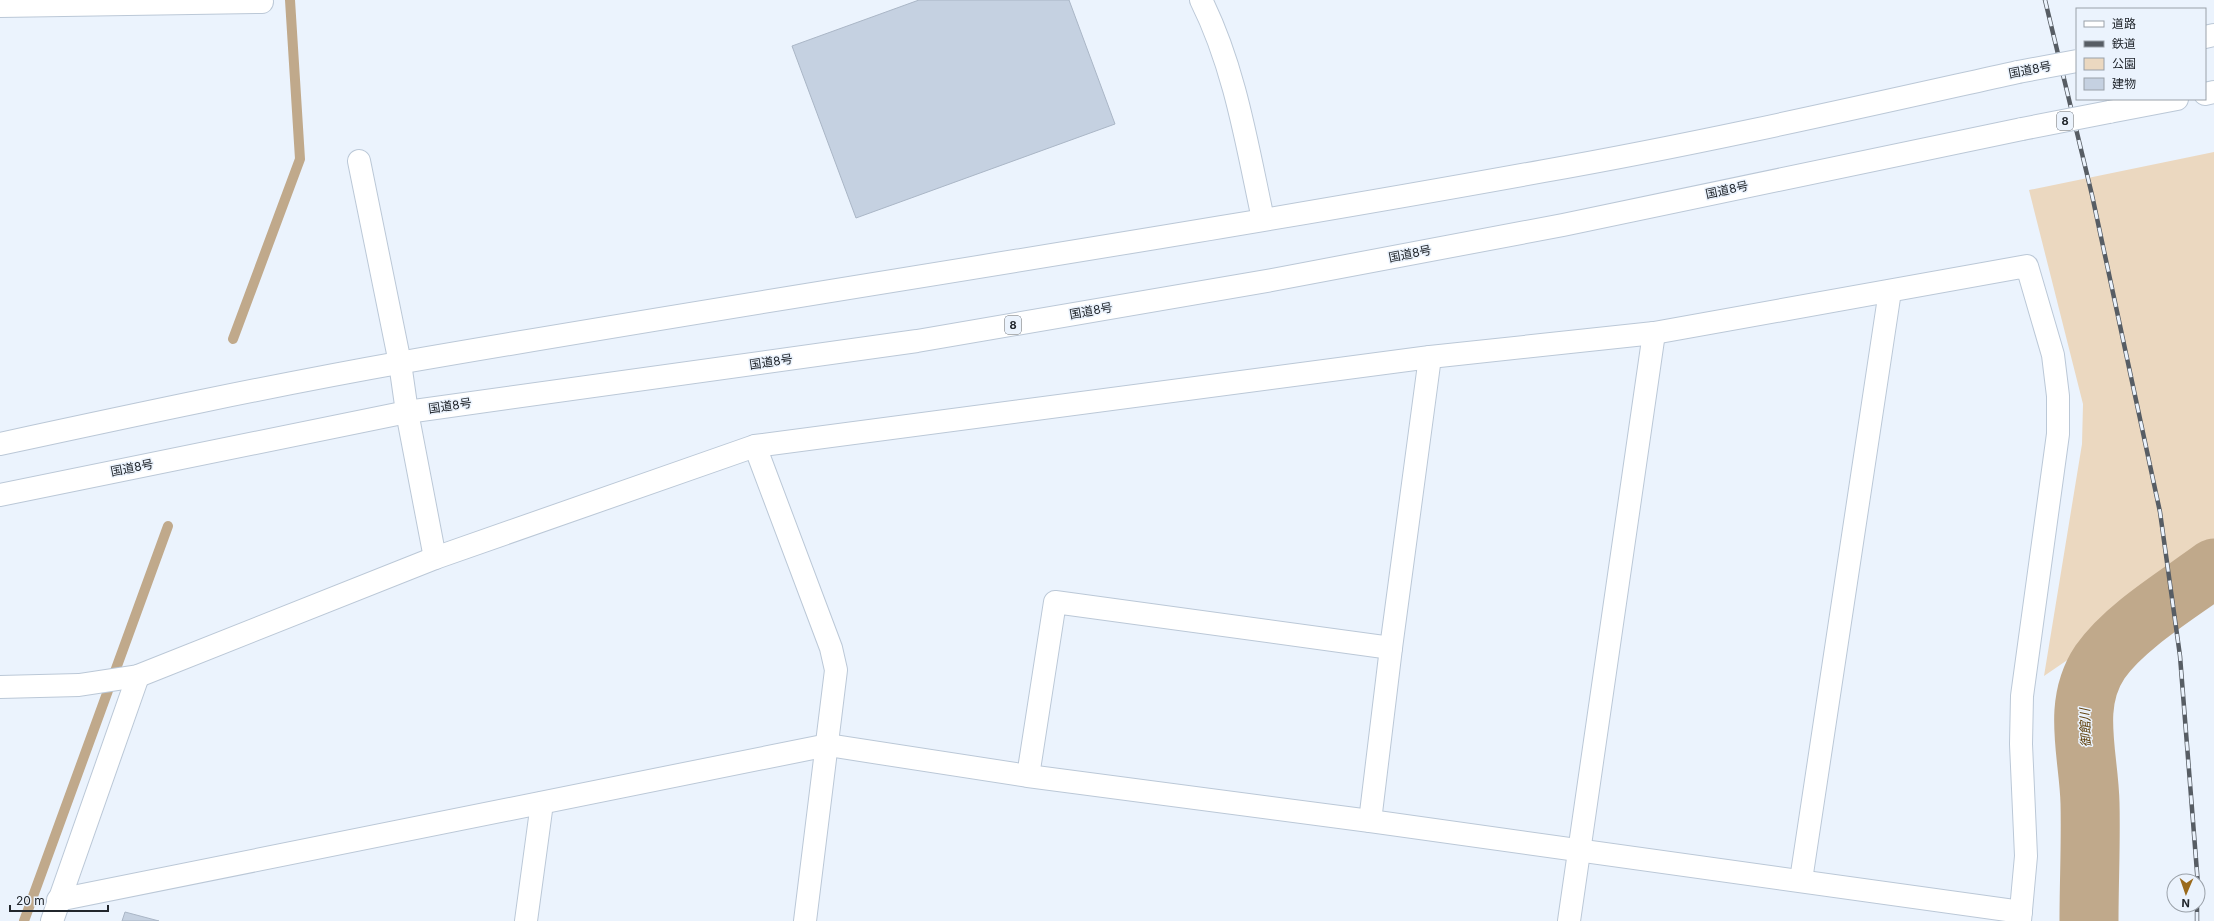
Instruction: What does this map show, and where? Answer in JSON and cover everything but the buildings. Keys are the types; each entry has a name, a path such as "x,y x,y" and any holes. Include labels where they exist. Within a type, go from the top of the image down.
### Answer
{"main road":[{"path":"1201,0 1210,19 1237,98 1263,219"},
{"path":"0,6 262,2"},
{"name":"国道8号","path":"0,444 126,417 400,363 1536,172 1726,136 2018,72 2076,61"},
{"name":"国道8号","path":"0,495 407,412 917,341 1272,280 1563,224 2022,129 2172,100"},
{"path":"359,161 400,363 407,412 435,558"},
{"path":"0,687 79,685 128,677 435,558 755,446 1430,357 1654,333 2027,266 2052,355 2058,396 2058,434 2022,696 2021,744 2026,856 2020,916 1801,880 1028,776 828,745 542,804 58,900"},
{"path":"1801,880 1890,291"},
{"path":"1569,921 1578,850 1654,333"},
{"path":"1370,821 1391,648 1430,357"},
{"path":"755,446 831,648 836,670 828,745 804,921"},
{"path":"1028,776 1055,602 1391,648"},
{"path":"52,921 128,677"},
{"path":"526,921 542,804"}],"green space":[{"path":"2214,152 2214,546 2101,637 2044,676 2082,444 2083,404 2029,190"}],"waterway":[{"path":"233,339 300,159 290,0"},
{"path":"24,921 168,526"},
{"name":"御館川","path":"2089,921 2090,803 2085,749 2084,713 2086,695 2091,678 2100,662 2123,636 2153,611 2214,568"}],"railway":[{"path":"2045,0 2092,195 2160,512 2180,656 2197,873"},
{"path":"2197,913 2197,921"}]}
